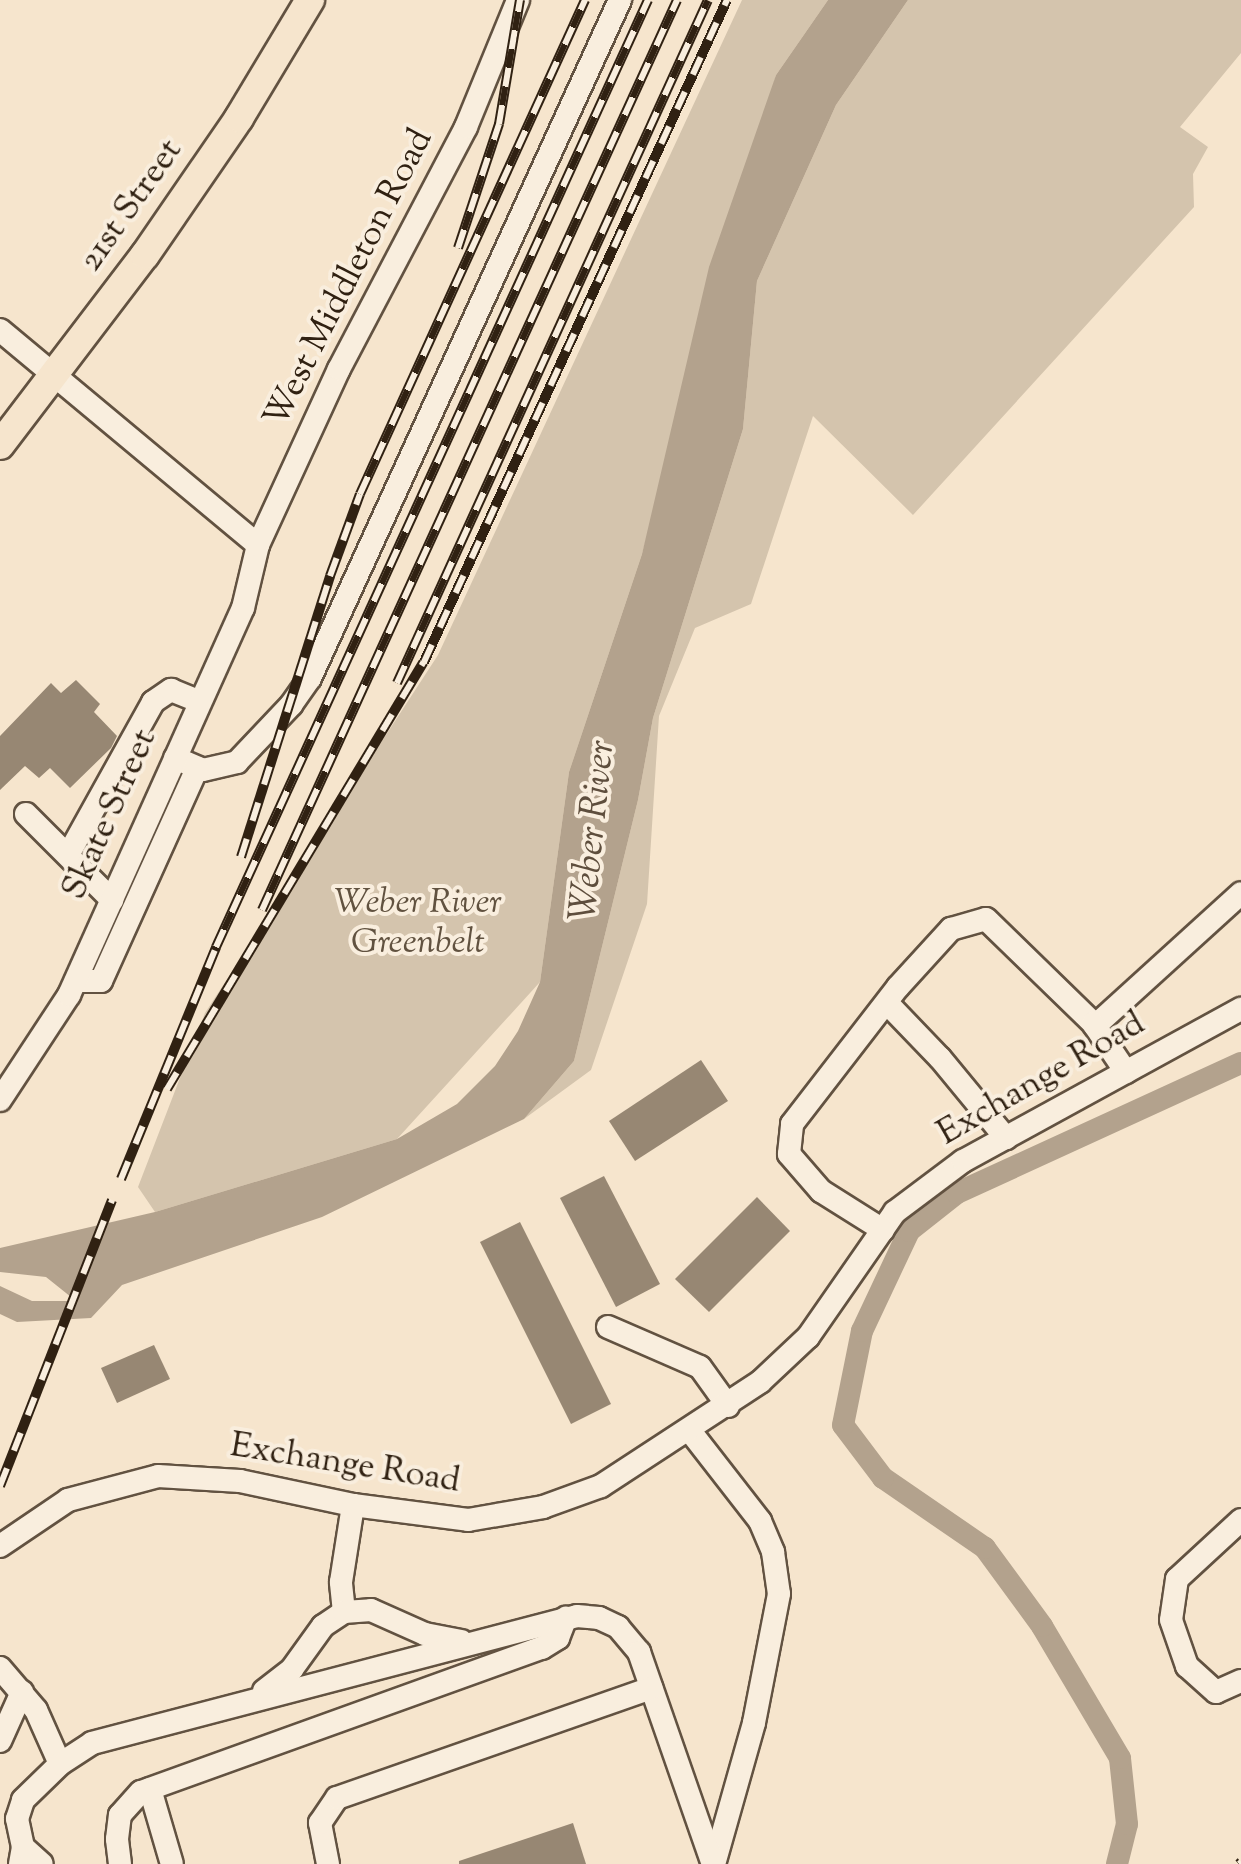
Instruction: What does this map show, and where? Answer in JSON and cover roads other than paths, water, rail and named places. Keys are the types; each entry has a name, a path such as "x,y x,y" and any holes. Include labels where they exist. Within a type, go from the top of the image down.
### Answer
{"main road":[{"name":"21st Street","path":"0,445 239,118 310,0"}],"street":[{"name":"West Middleton Road","path":"486,81 501,0"},
{"name":"West Middleton Road","path":"276,509 338,369 486,81 518,0"},
{"path":"175,758 197,768 226,768 246,754 291,705 320,660 620,0"},
{"path":"0,330 258,545"},
{"name":"Skate Street","path":"0,1100 76,981 243,608 258,545 276,509"},
{"path":"68,855 153,702 171,690 200,702"},
{"path":"76,981 101,981 197,768"},
{"path":"26,814 112,900"},
{"path":"1095,1026 1241,893"},
{"path":"882,1230 820,1191 789,1154 792,1124 951,929 986,919 1095,1026 1126,1072"},
{"path":"887,1004 940,1058 1006,1138"},
{"name":"Exchange Road","path":"0,1546 68,1500 158,1476 240,1481 353,1505 468,1520 543,1508 600,1486 728,1406 808,1337 895,1212 963,1161 1241,1009"},
{"path":"608,1327 700,1367 728,1406"},
{"path":"690,1431 760,1521 773,1552 780,1594 754,1723 713,1864"},
{"path":"344,1612 341,1582 353,1505"},
{"path":"1239,1527 1177,1578 1171,1620 1187,1666 1216,1692 1241,1681"},
{"path":"248,1700 278,1681 324,1626 344,1612 370,1610 425,1634 477,1641"},
{"path":"42,1864 21,1856 17,1826 23,1800 60,1764 103,1738 566,1617 598,1618 618,1627 639,1652 713,1864"},
{"path":"120,1864 120,1815 132,1798 542,1648 558,1638 566,1617"},
{"path":"0,1668 44,1723 60,1764"},
{"path":"328,1864 320,1824 329,1805 346,1792 651,1688"},
{"path":"0,1740 22,1692"},
{"path":"150,1789 172,1864"}],"water":[{"name":"Weber River","path":"828,0 908,0 836,105 757,281 743,429 653,718 638,800 574,1061 524,1119 322,1217 122,1285 91,1318 17,1322 0,1314 0,1286 32,1301 76,1301 46,1277 0,1272 0,1248 155,1212 397,1139 457,1104 495,1066 518,1031 540,982 569,772 642,554 709,267 776,75"}],"waterway":[{"path":"1117,1864 1127,1824 1120,1758 1042,1626 985,1548 883,1478 843,1425 862,1331 909,1231 957,1193 1241,1063"}],"railway":[{"path":"458,248 499,124 520,0"},
{"path":"241,857 360,494 585,0"},
{"path":"121,1179 216,947 648,0"},
{"path":"262,910 677,0"},
{"path":"397,683 708,0"},
{"path":"167,1089 424,662 727,0"},
{"path":"0,1486 112,1200"}],"park label":[{"name":"Weber River Greenbelt","path":"418,924"}]}
